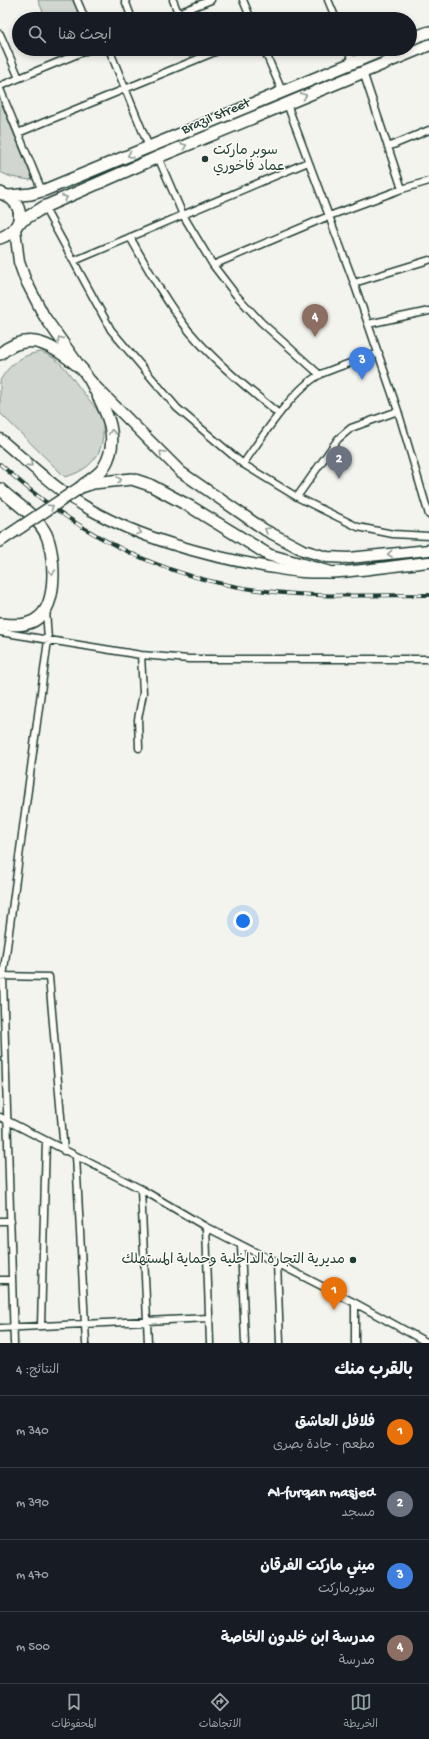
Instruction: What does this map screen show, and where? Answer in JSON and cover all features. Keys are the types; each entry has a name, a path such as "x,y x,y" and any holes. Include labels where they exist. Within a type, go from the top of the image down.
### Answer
{"highway":[{"path":"417,36 429,32"},
{"name":"Brazil Street","path":"417,50 429,45"},
{"name":"Brazil Street","path":"5,194 31,194 42,191 368,56"},
{"name":"Brazil Street","path":"0,238 8,235 17,226 44,207 158,157 402,56"},
{"path":"5,194 15,201 19,208 20,215 17,226"},
{"path":"0,354 5,349 23,342 39,342 54,348 82,369"},
{"path":"0,541 81,487 104,468 110,452 112,439 111,425 106,410 91,382"},
{"path":"81,487 132,479 150,485 191,507 270,555 329,572"},
{"path":"0,490 37,522 45,534 52,554 52,594 46,608 38,618 26,623 16,626 0,624"}],"main road":[{"path":"17,226 19,262 24,278 44,316 91,382 181,472 265,530 303,550 327,557 349,558 429,550"},
{"path":"0,439 59,489 90,510 118,524 151,537 215,556 301,572 329,572 429,562"}],"street":[{"path":"77,0 82,12"},
{"path":"124,0 129,12"},
{"path":"173,0 178,12"},
{"path":"181,12 212,0"},
{"path":"243,0 248,12"},
{"path":"328,0 333,12"},
{"path":"0,34 19,78"},
{"path":"42,191 0,88 19,78 73,56"},
{"path":"112,56 149,147"},
{"path":"18,133 205,56"},
{"path":"267,56 282,91"},
{"path":"351,56 353,62"},
{"path":"363,72 402,188"},
{"path":"286,104 329,216 379,354 398,411 429,515"},
{"path":"388,147 429,130"},
{"path":"158,157 183,215 213,265 236,295 261,322 320,375"},
{"path":"74,261 308,162"},
{"path":"213,265 329,216 402,188 429,181"},
{"path":"44,207 111,330 177,408 243,464 297,497 358,527 393,534 429,536"},
{"path":"130,237 155,282 189,331 230,373 279,414"},
{"path":"354,284 429,260"},
{"path":"368,324 429,311"},
{"path":"243,464 279,414 305,385 320,375 379,354"},
{"path":"297,497 338,439 351,428 398,411"},
{"path":"14,1343 11,1221 3,1118 1,976 48,640 46,608"},
{"path":"0,632 141,655 189,659 429,659"},
{"path":"139,748 138,719 143,693 141,655"},
{"path":"1,976 49,977 64,1150"},
{"path":"3,1118 141,1190 206,1227 355,1303 415,1340 428,1343"},
{"path":"41,1325 46,1141"},
{"path":"76,1156 86,1343"},
{"path":"141,1190 148,1343"},
{"path":"0,1221 11,1221"},
{"path":"206,1227 210,1343"},
{"path":"241,1245 245,1343"},
{"path":"277,1262 280,1343"},
{"path":"0,1280 12,1280"},
{"path":"355,1303 355,1343"},
{"path":"0,1328 209,1318"}],"shaded area":[{"path":"38,0 73,0 78,12 43,12"},
{"path":"0,100 32,178 30,180 11,177 0,172"},
{"path":"42,352 49,355 64,366 96,409 102,420 102,441 97,455 93,461 81,471 65,477 0,413 0,381 3,375 12,365 23,357"}],"railway":[{"path":"0,464 59,512 90,532 122,549 156,564 191,576 228,585 306,595 429,595"}],"place":[{"name":"سوبر ماركت عماد فاخوري","path":"205,159"},
{"name":"مدرسة ابن خلدون الخاصة","path":"315,337"},
{"name":"ميني ماركت الفرقان","path":"362,380"},
{"name":"Al-furqan masjed","path":"339,479"},
{"name":"مديرية التجارة الداخلية وحماية المستهلك","path":"353,1260"},
{"name":"فلافل العاشق","path":"334,1310"}]}
